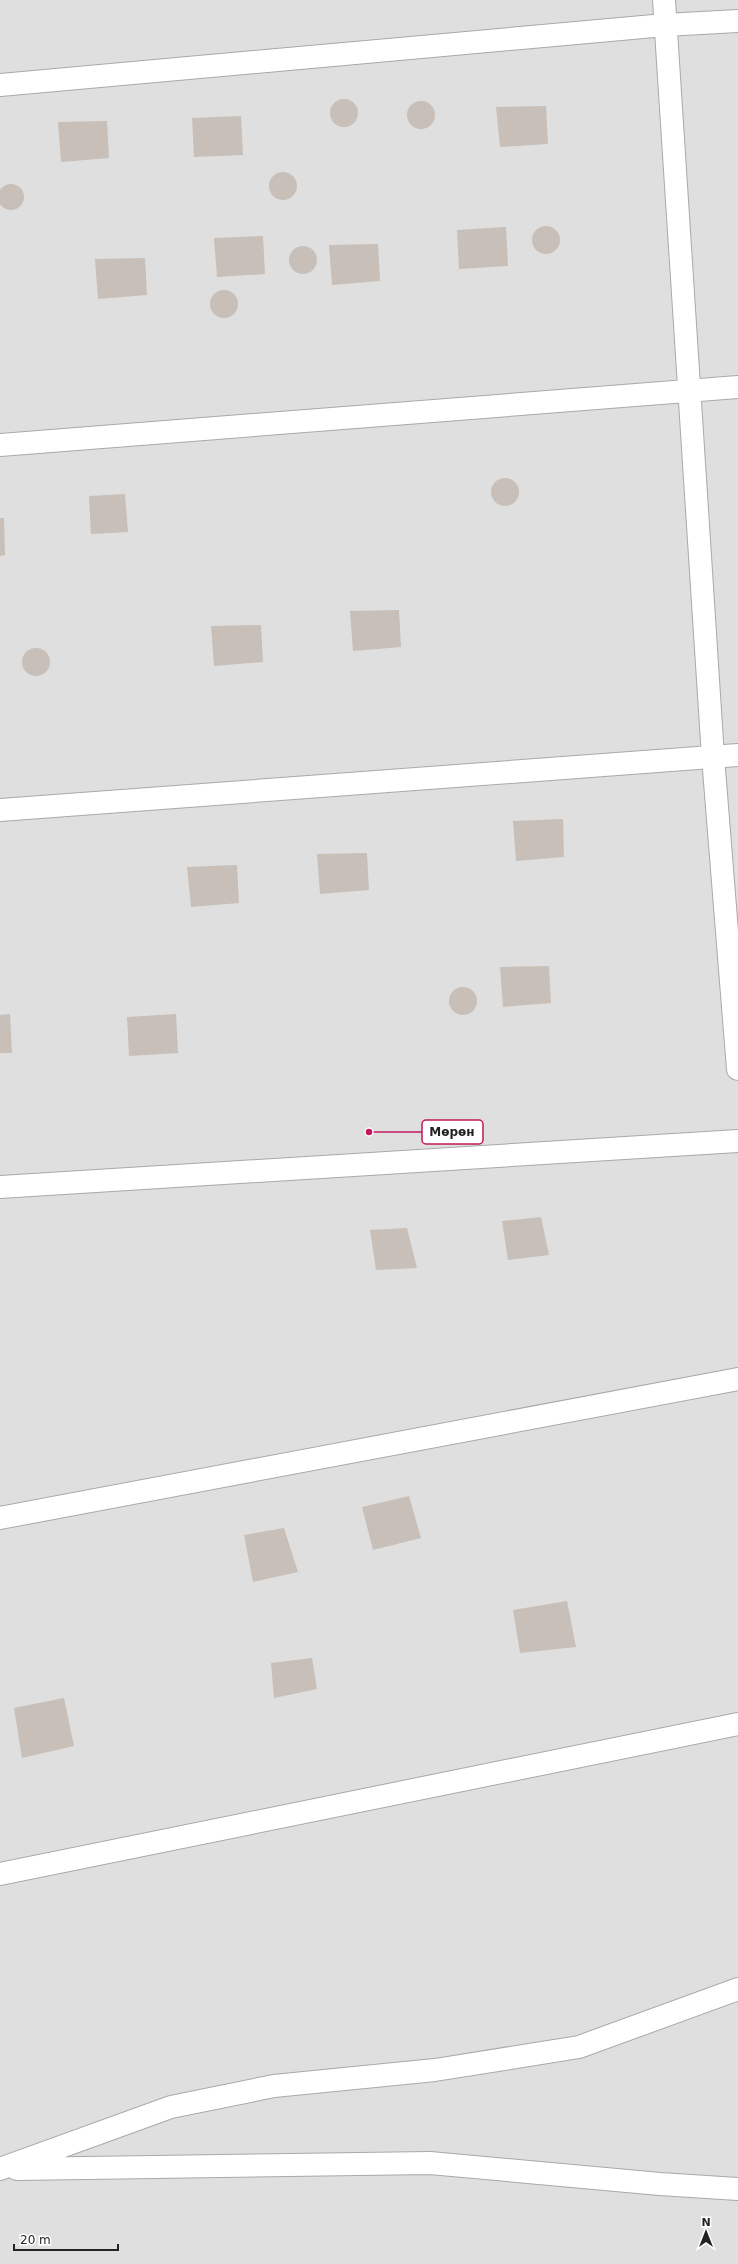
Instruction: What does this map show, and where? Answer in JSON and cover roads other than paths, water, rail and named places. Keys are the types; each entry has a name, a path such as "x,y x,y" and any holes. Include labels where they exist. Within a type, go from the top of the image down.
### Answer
{"street":[{"path":"664,0 688,390 713,757 738,1068"},
{"path":"0,85 665,26 738,21"},
{"path":"0,445 738,386"},
{"path":"0,810 738,755"},
{"path":"0,1186 738,1141"},
{"path":"0,1518 738,1379"},
{"path":"0,1874 738,1724"},
{"path":"738,1989 579,2047 434,2070 274,2086 171,2107 0,2169 430,2162 660,2184 738,2189"}],"place":[{"name":"Мөрөн","path":"369,1132"}]}
